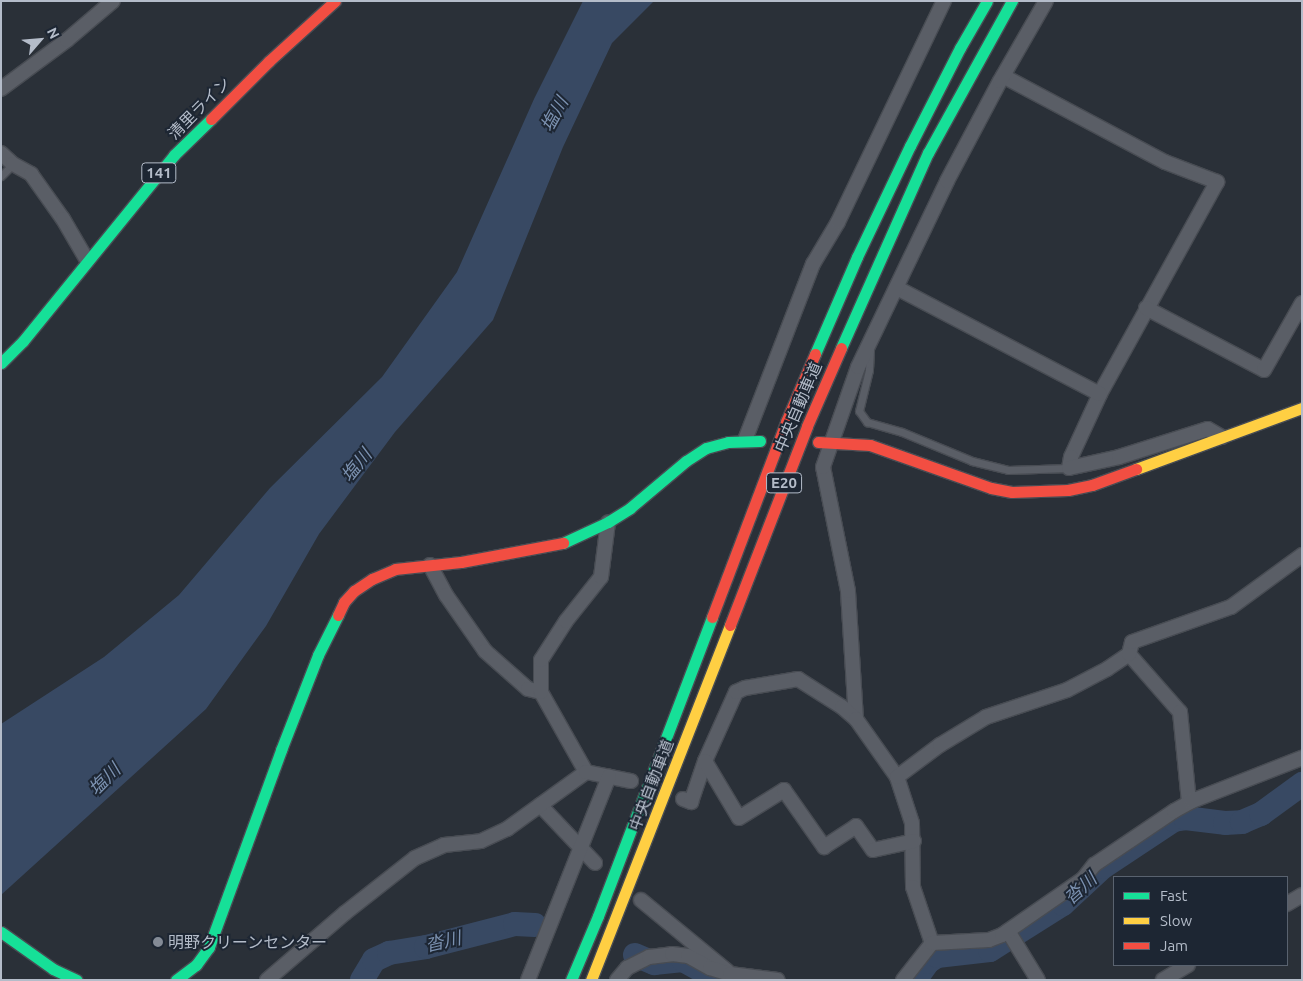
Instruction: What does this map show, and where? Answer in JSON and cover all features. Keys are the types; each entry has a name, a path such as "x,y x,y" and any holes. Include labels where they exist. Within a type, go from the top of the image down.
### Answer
{"main road":[{"name":"清里ライン","path":"1,363 23,341 86,260 174,155 269,61 335,1"},
{"name":"中央自動車道","path":"571,980 601,907 790,413 857,257 960,48 987,1"},
{"name":"中央自動車道","path":"591,980 616,921 807,426 878,261 928,153 1012,1"},
{"path":"818,442 870,445 991,488 1012,492 1068,490 1092,485 1302,408"},
{"path":"176,980 196,965 209,947 280,750 318,655 344,602 354,591 395,569 560,544 608,522 635,504 686,461 706,448 744,440 760,441"},
{"path":"2,933 53,969 77,980"}],"street":[{"path":"1,89 67,40 113,1"},
{"path":"744,440 813,264 838,222 944,1"},
{"path":"856,719 848,590 823,467 827,452 834,442 858,367 947,182 1003,76 1046,1"},
{"path":"1003,76 1165,162 1217,182 1100,394 1071,457 1070,468 1119,457 1208,429 1222,437"},
{"path":"1,153 13,164 31,174 63,219 86,260"},
{"path":"897,288 1100,394"},
{"path":"1146,308 1264,370 1302,303"},
{"path":"586,772 541,692 541,660 566,620 601,577 608,522"},
{"path":"897,777 940,745 986,717 1066,690 1107,670 1129,654 1132,642 1231,607 1302,555"},
{"path":"430,565 446,595 485,651 528,689 541,692"},
{"path":"1129,654 1180,712 1189,802"},
{"path":"683,799 691,802 705,761 736,692 745,688 798,679 842,707 856,719 897,777 912,823 914,841 913,887 932,943"},
{"path":"903,980 932,943 989,940 1008,931 1082,879 1094,865 1130,839 1189,802 1302,758"},
{"path":"705,761 739,818 784,790 824,848 856,826 872,850 914,841"},
{"path":"267,980 345,913 415,858 444,845 481,841 507,828 586,772 631,781"},
{"path":"528,980 609,776"},
{"path":"540,805 582,847 594,863"},
{"path":"1288,903 1302,895"},
{"path":"641,900 739,976"},
{"path":"1008,931 1038,980"},
{"path":"617,980 628,968 649,957 672,954 688,956 710,968 739,976 778,980"},
{"path":"1163,980 1186,966"}],"lane":[{"path":"1,176 13,164"},
{"path":"870,345 869,370 858,411 867,422 902,432 972,461 1008,470 1070,468"}],"water":[{"name":"塩川","path":"583,1 654,1 612,43 563,147 493,320 395,432 319,534 266,626 206,709 1,895 1,724 104,657 179,595 270,488 382,377 457,272 534,99"}],"waterway":[{"name":"沓川","path":"915,980 928,962 937,956 990,950 1063,904 1103,867 1174,820 1185,818 1225,823 1242,822 1261,814 1302,784"},
{"name":"沓川","path":"362,980 374,960 389,953 426,947 515,924 535,925"},
{"name":"沓川","path":"635,955 654,963 683,960 719,980"}],"traffic: fast":[{"path":"815,354 857,257 910,146 960,48 987,1"},
{"path":"841,348 928,153 1012,1"},
{"path":"1,363 23,341 174,155 211,119"},
{"path":"563,543 608,522 630,508 686,461 706,448 728,442 760,441"},
{"path":"176,980 196,965 209,947 281,750 318,655 338,615"},
{"path":"571,980 598,916 712,617"},
{"path":"1,932 53,969 77,980"}],"traffic: slow":[{"path":"1136,469 1302,408"},
{"path":"591,980 730,625"}],"traffic: jam":[{"path":"211,119 269,61 335,1"},
{"path":"730,625 807,426 841,348"},
{"path":"712,617 786,422 815,354"},
{"path":"818,442 870,445 991,488 1012,492 1068,490 1092,485 1136,469"},
{"path":"338,615 344,602 354,591 372,579 395,569 461,562 563,543"}],"place":[{"name":"明野クリーンセンター","path":"158,942"}]}
